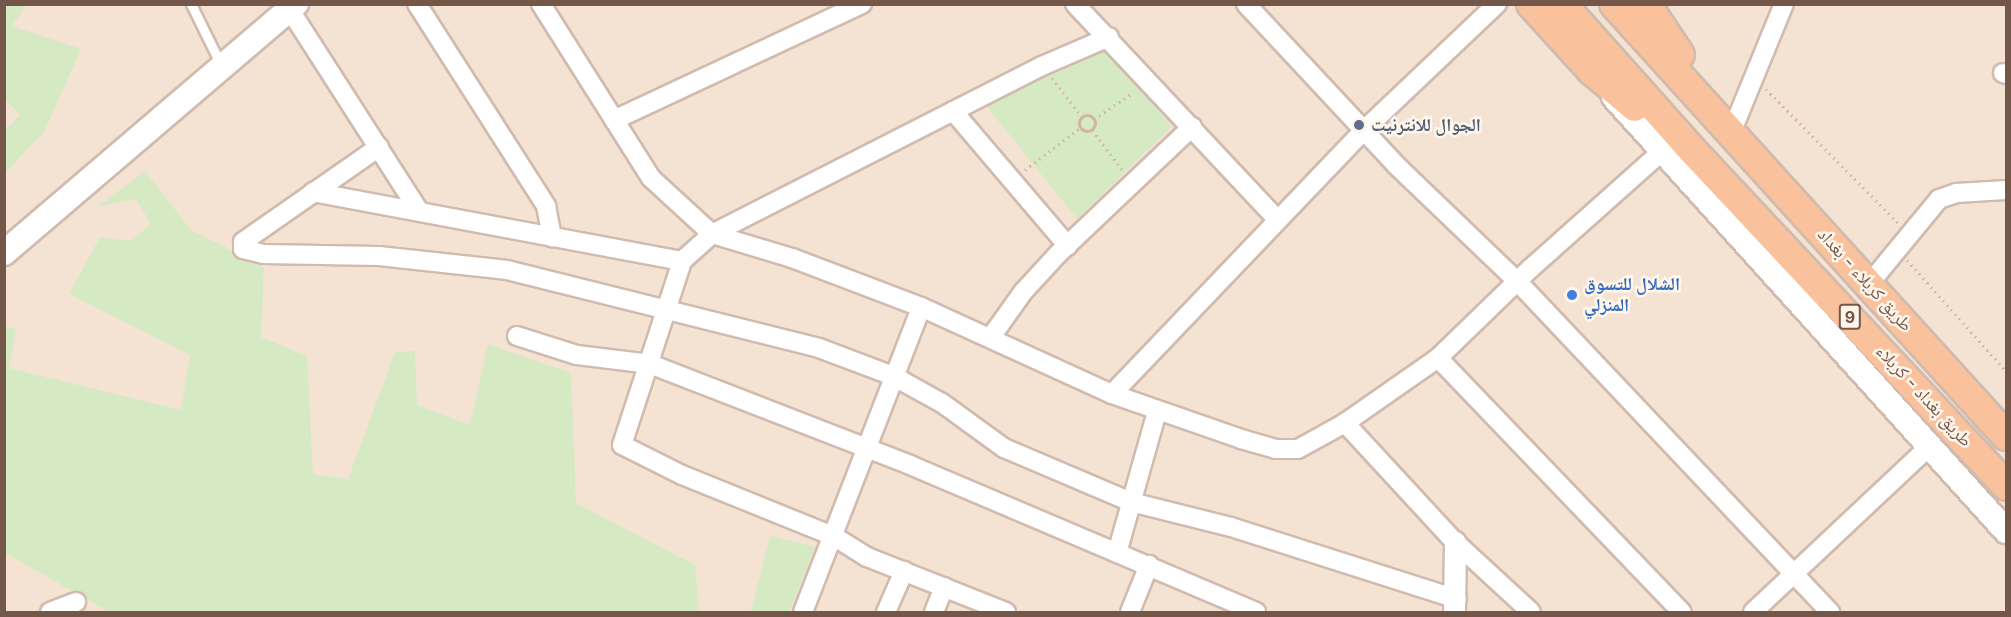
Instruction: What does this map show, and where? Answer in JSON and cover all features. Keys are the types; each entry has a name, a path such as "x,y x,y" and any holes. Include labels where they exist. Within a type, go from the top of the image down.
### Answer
{"highway":[{"name":"9","path":"1531,4 1591,70 1692,150"},
{"name":"9","path":"1562,4 1692,150"},
{"name":"9","path":"1614,4 1727,128"},
{"name":"9","path":"1646,4 1727,128"},
{"name":"طريق كربلاء - بغداد","path":"1727,128 2007,436"},
{"name":"طريق بغداد - كربلاء","path":"1692,150 2007,486"},
{"path":"1825,291 1846,289 1863,278"},
{"path":"1871,340 1878,322 1897,316"}],"main road":[{"path":"4,253 293,7"},
{"path":"1591,70 1661,152 2007,531"}],"street":[{"path":"417,4 546,206 552,237"},
{"path":"614,120 862,4"},
{"path":"1075,4 1109,37 1148,82 1277,219"},
{"path":"1246,4 1364,131 1517,281 1830,612"},
{"path":"1112,394 1277,219 1364,131 1497,4"},
{"path":"1727,128 1754,77 1784,4"},
{"path":"544,5 651,178 712,234 792,258 921,307 1112,394 1157,412 1275,449 1298,449 1345,423 1438,358 1517,281 1661,152"},
{"path":"293,7 419,212"},
{"path":"1006,612 867,556 833,536 682,475 622,445 682,261 712,234 1042,66 1109,37"},
{"path":"953,111 1068,246"},
{"path":"990,337 1023,292 1131,181 1192,127"},
{"path":"379,147 243,242 243,249 263,254 378,256 507,270 819,348 892,376 942,404 1004,448 1131,502 1231,527 1456,606 1455,542"},
{"path":"1863,278 1898,250 1908,233 1939,199 1956,193 2007,190"},
{"path":"313,192 682,261"},
{"path":"809,611 833,536 868,448 892,376 921,307"},
{"path":"517,336 577,355 650,364 868,448 1256,612"},
{"path":"1438,358 1682,612"},
{"path":"1116,553 1157,412"},
{"path":"1345,423 1455,542 1531,612"},
{"path":"1753,612 1796,575 1929,447"},
{"path":"1130,612 1149,565"},
{"path":"886,612 904,572"},
{"path":"934,612 944,587"},
{"path":"50,612 76,602"}],"lane":[{"path":"191,4 222,67"}],"path":[{"path":"1012,180 1080,128 1082,117 1042,66"},
{"path":"1754,77 1908,233"},
{"path":"1092,130 1094,119 1148,82"},
{"path":"1082,117 1088,115 1094,119"},
{"path":"1080,128 1092,130 1131,181"},
{"path":"1898,250 2007,371"}],"shaded area":[{"path":"5,5 2006,5 2006,612 5,612"}],"green space":[{"path":"5,4 26,5 12,26 81,49 44,132 5,173 5,130 20,115 5,99"},
{"path":"1110,46 1171,127 1077,219 983,102"},
{"path":"145,171 191,230 264,267 261,337 307,356 313,474 348,479 395,352 415,351 417,405 470,425 488,344 571,373 576,503 695,565 699,612 109,612 5,553 5,326 16,329 9,368 181,410 190,355 69,294 100,237 131,241 151,224 136,199 97,207"},
{"path":"770,536 815,547 789,612 751,612"}],"place":[{"name":"الجوال للانترنيت","path":"1359,125"},
{"name":"الشلال للتسوق المنزلي","path":"1572,295"}]}
